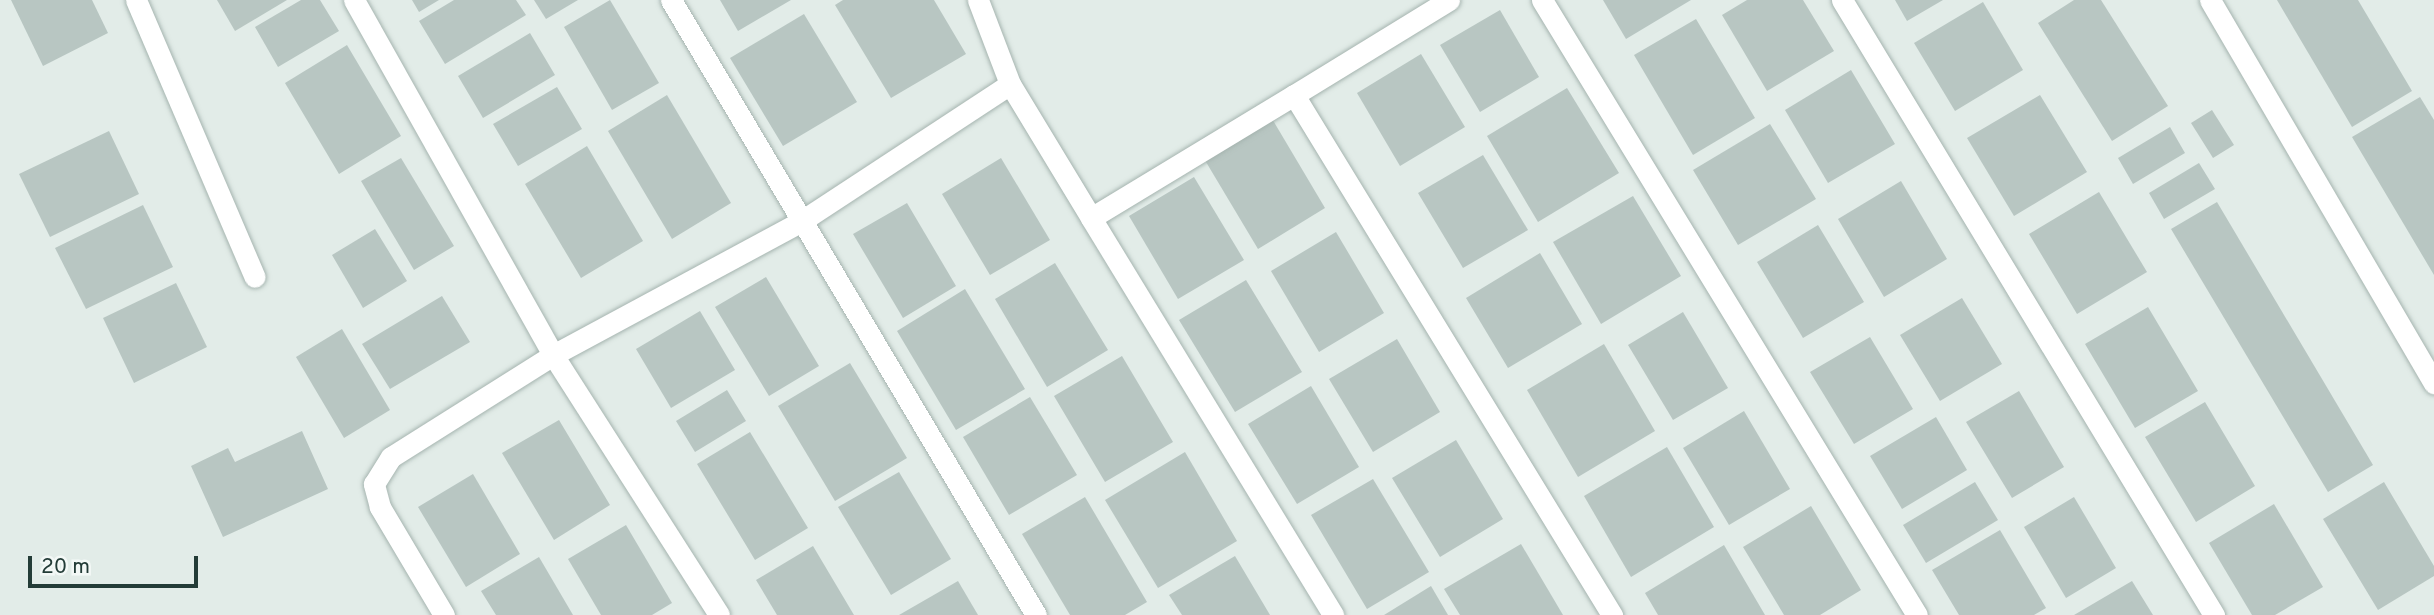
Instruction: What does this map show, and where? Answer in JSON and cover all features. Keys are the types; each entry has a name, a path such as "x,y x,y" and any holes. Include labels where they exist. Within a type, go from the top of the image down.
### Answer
{"street":[{"path":"135,0 255,277"},
{"path":"354,0 553,355 719,615"},
{"path":"671,0 800,222 1036,615"},
{"path":"978,0 1010,84 1333,615"},
{"path":"1091,218 1450,0"},
{"path":"1542,0 1917,615"},
{"path":"1842,0 2214,615"},
{"path":"2210,0 2434,383"},
{"path":"444,615 380,508 374,489 379,472 391,457 553,355 800,222 1010,84"},
{"path":"1294,95 1612,615"}],"building":[{"path":"11,0 92,0 108,33 43,66"},
{"path":"217,0 287,0 235,31"},
{"path":"301,0 320,0 339,31 278,67 255,27"},
{"path":"412,0 439,0 419,12"},
{"path":"454,0 516,0 526,15 445,64 419,21"},
{"path":"534,0 578,0 546,19"},
{"path":"610,0 659,83 612,110 564,27"},
{"path":"720,0 791,0 738,31"},
{"path":"843,0 934,0 966,54 891,98 835,5"},
{"path":"1603,0 1691,0 1626,39"},
{"path":"1747,0 1803,0 1834,51 1767,91 1722,15"},
{"path":"1895,0 1943,0 1907,21"},
{"path":"2074,0 2101,0 2168,106 2112,141 2038,23"},
{"path":"2277,0 2358,0 2412,91 2352,127"},
{"path":"1983,2 2023,70 1955,111 1914,43"},
{"path":"1500,10 1539,77 1480,112 1440,45"},
{"path":"804,14 857,102 783,146 730,58"},
{"path":"1696,19 1755,118 1693,155 1634,55"},
{"path":"530,33 555,75 483,118 458,76"},
{"path":"347,45 401,136 339,174 285,83"},
{"path":"1421,54 1465,127 1400,166 1357,93"},
{"path":"1851,70 1895,144 1828,183 1785,110"},
{"path":"557,87 582,129 518,166 493,124"},
{"path":"1567,88 1619,173 1538,222 1487,136"},
{"path":"667,95 731,203 672,239 608,131"},
{"path":"2040,95 2087,172 2014,216 1967,138"},
{"path":"2420,97 2434,120 2434,275 2352,137"},
{"path":"2212,110 2234,145 2213,158 2191,123"},
{"path":"1271,117 1325,208 1258,249 1203,157"},
{"path":"1770,124 1816,199 1738,245 1693,170"},
{"path":"2170,127 2185,153 2133,184 2118,158"},
{"path":"109,131 139,194 50,237 19,174"},
{"path":"587,146 643,241 581,278 525,184"},
{"path":"1483,155 1528,230 1463,268 1418,193"},
{"path":"401,158 454,246 414,270 361,181"},
{"path":"1001,158 1050,240 990,275 942,194"},
{"path":"2199,163 2215,189 2164,219 2149,193"},
{"path":"1194,177 1244,260 1178,299 1129,216"},
{"path":"1901,181 1947,259 1884,297 1838,219"},
{"path":"2099,192 2147,272 2077,314 2029,234"},
{"path":"1633,196 1681,276 1601,324 1553,242"},
{"path":"2217,202 2373,465 2328,492 2171,229"},
{"path":"907,203 956,286 903,318 853,234"},
{"path":"143,205 173,267 86,309 55,248"},
{"path":"1818,225 1864,302 1803,338 1757,262"},
{"path":"375,229 407,281 363,308 332,255"},
{"path":"1336,232 1384,313 1319,352 1271,271"},
{"path":"1540,253 1582,324 1508,368 1466,298"},
{"path":"1055,263 1108,350 1047,387 995,299"},
{"path":"766,277 819,366 769,396 715,307"},
{"path":"1246,280 1302,372 1235,412 1179,320"},
{"path":"176,283 207,347 134,383 103,318"},
{"path":"965,289 1025,389 956,430 897,331"},
{"path":"442,296 470,342 390,389 362,344"},
{"path":"1962,298 2002,364 1940,401 1900,335"},
{"path":"2148,307 2198,391 2135,428 2085,344"},
{"path":"700,311 735,370 671,408 636,349"},
{"path":"1683,312 1728,388 1673,420 1628,345"},
{"path":"342,329 390,410 344,438 296,357"},
{"path":"1870,337 1913,409 1854,444 1810,372"},
{"path":"1397,339 1440,412 1373,452 1329,379"},
{"path":"1604,344 1655,431 1578,477 1527,390"},
{"path":"1122,356 1173,442 1105,482 1054,396"},
{"path":"850,363 907,458 835,501 778,406"},
{"path":"1311,386 1359,467 1297,504 1248,424"},
{"path":"727,390 746,421 695,452 676,421"},
{"path":"2019,391 2064,467 2012,498 1966,422"},
{"path":"1030,397 1077,475 1009,515 963,437"},
{"path":"2205,402 2255,486 2196,522 2145,437"},
{"path":"1744,411 1790,489 1729,525 1683,448"},
{"path":"1936,417 1967,470 1902,509 1870,456"},
{"path":"559,420 610,505 554,540 502,453"},
{"path":"302,431 328,489 223,537 191,466 228,448 235,462"},
{"path":"750,432 808,528 755,560 697,464"},
{"path":"1456,440 1503,519 1440,557 1392,478"},
{"path":"1667,447 1714,527 1631,577 1584,496"},
{"path":"1185,452 1237,541 1158,588 1105,500"},
{"path":"899,472 951,559 891,595 838,507"},
{"path":"473,474 520,554 466,587 418,507"},
{"path":"1373,479 1429,572 1367,609 1311,515"},
{"path":"1975,482 1998,520 1926,563 1903,525"},
{"path":"2384,482 2434,566 2434,576 2378,610 2323,519"},
{"path":"1085,497 1147,602 1125,615 1070,615 1022,534"},
{"path":"2074,497 2116,568 2066,598 2024,527"},
{"path":"2274,504 2323,587 2275,615 2252,615 2209,543"},
{"path":"1811,506 1861,590 1820,615 1784,615 1743,547"},
{"path":"626,525 672,603 652,615 601,615 568,559"},
{"path":"2000,530 2046,608 2034,615 1959,615 1932,570"},
{"path":"1521,544 1563,615 1460,615 1444,589"},
{"path":"1724,545 1765,615 1658,615 1645,593"},
{"path":"813,546 854,615 777,615 756,580"},
{"path":"1235,556 1270,615 1182,615 1169,595"},
{"path":"539,557 573,615 496,615 481,591"},
{"path":"958,581 978,615 899,615"},
{"path":"2132,581 2153,615 2074,615"},
{"path":"1431,586 1448,615 1384,615"}]}
